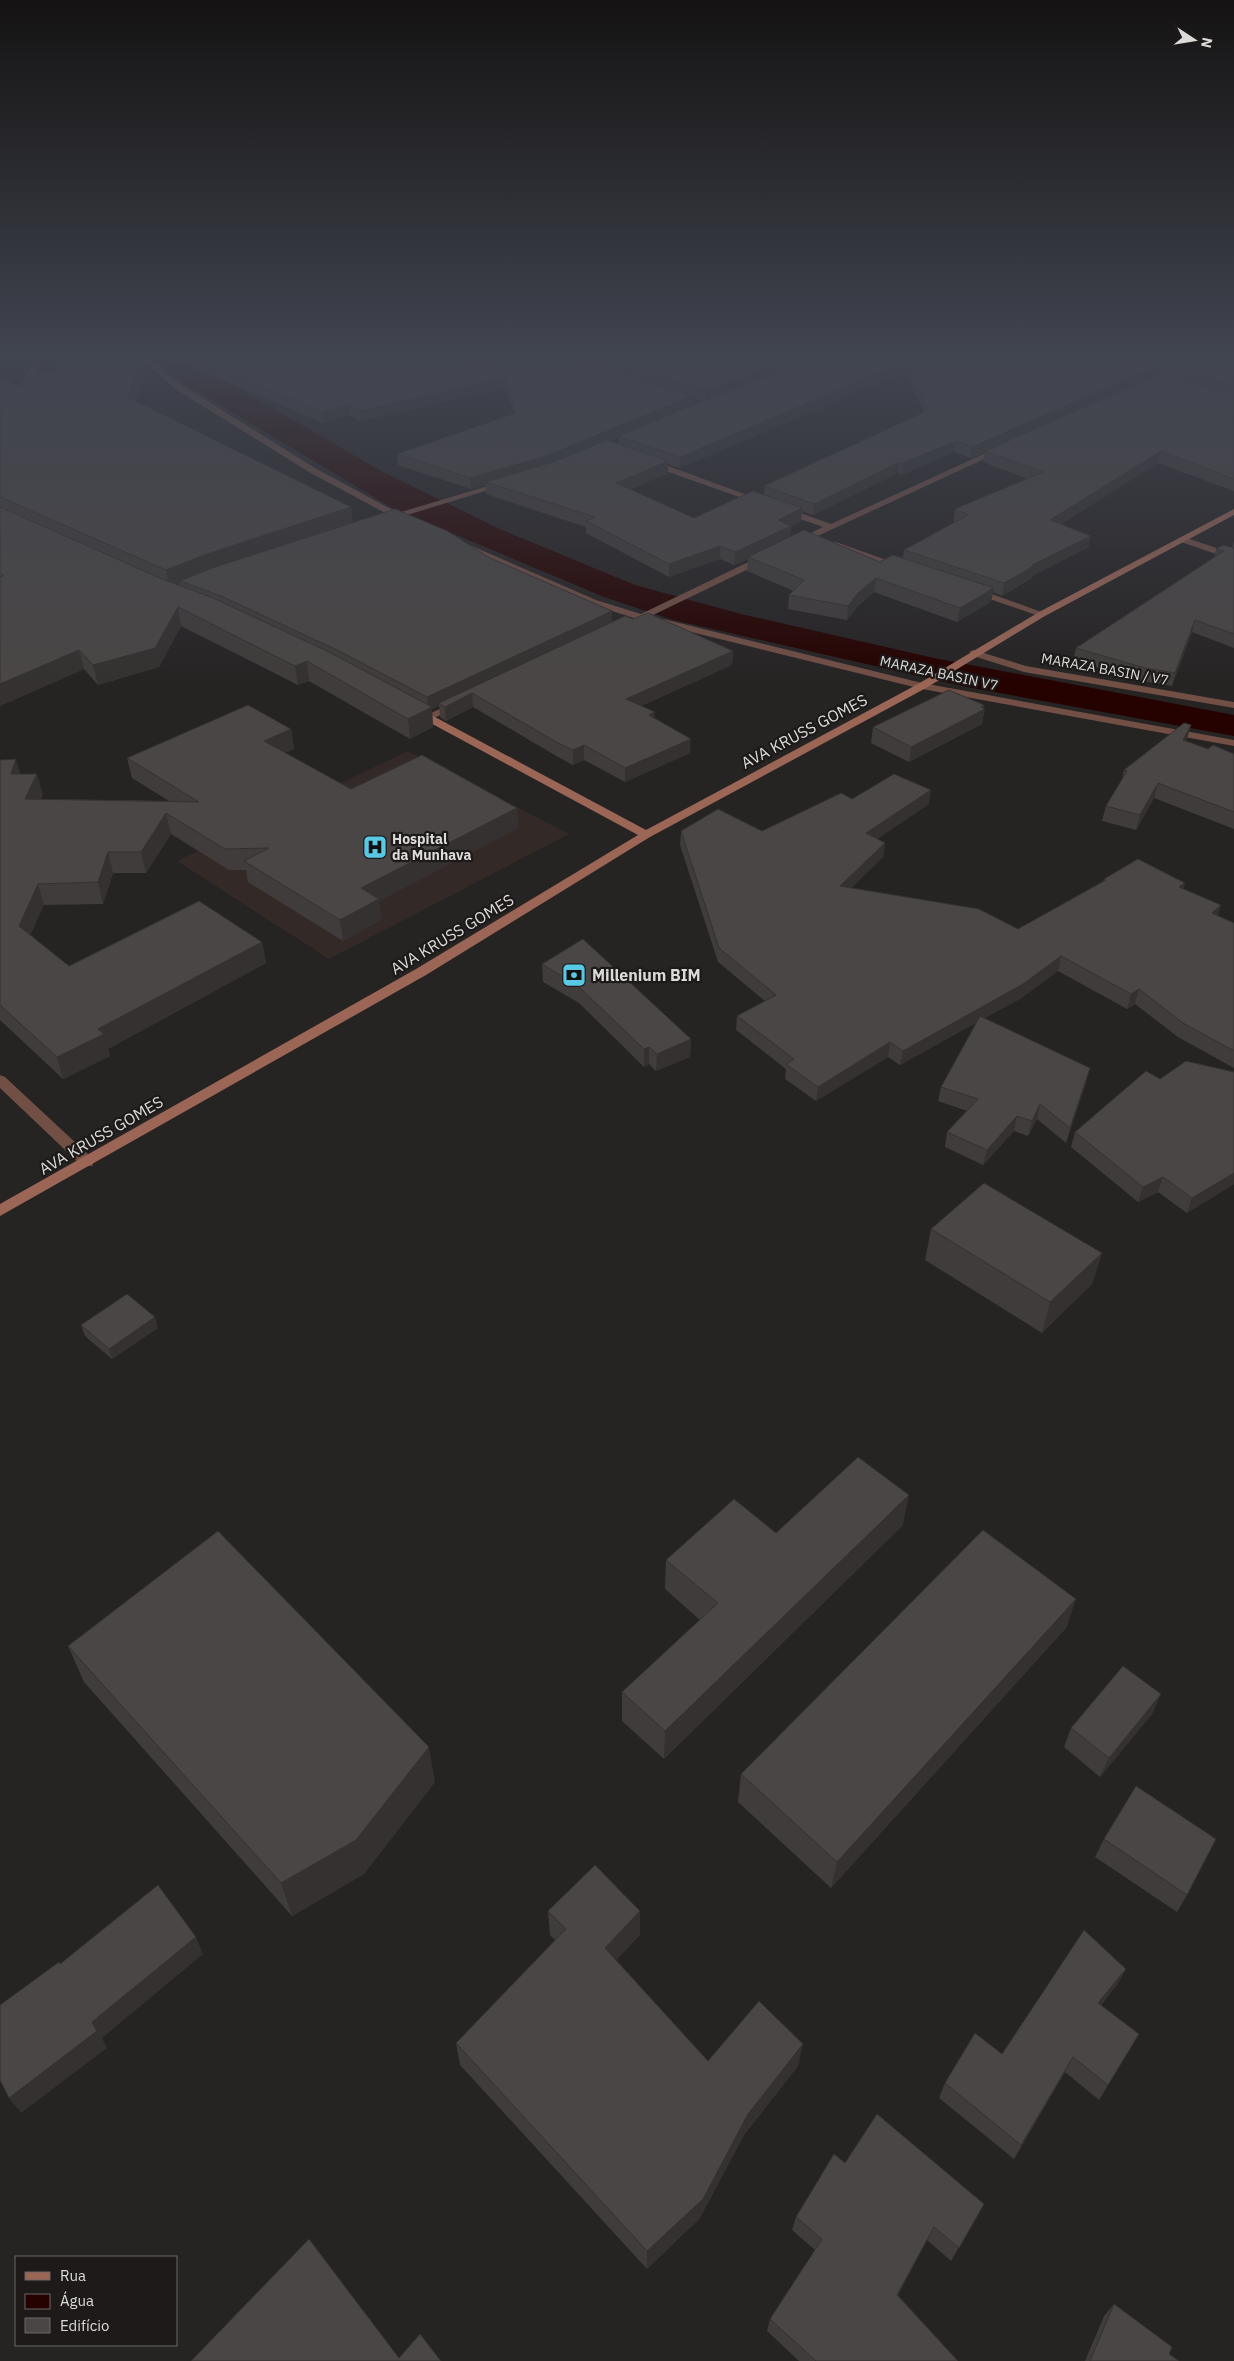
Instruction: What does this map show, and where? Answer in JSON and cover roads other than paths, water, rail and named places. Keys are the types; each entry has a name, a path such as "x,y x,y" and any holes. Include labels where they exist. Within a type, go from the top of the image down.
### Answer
{"street":[{"path":"303,464 391,517 413,524"},
{"path":"656,464 829,526"},
{"path":"784,549 829,526 968,464"},
{"path":"391,517 510,482"},
{"name":"AVA KRUSS GOMES","path":"0,1211 421,972 646,836 922,686 974,653 1042,614 1234,512"},
{"path":"810,536 912,570"},
{"path":"1184,540 1234,557"},
{"name":"MARAZA BASIN V7","path":"458,543 593,602 641,617 922,686 1234,743"},
{"path":"624,625 775,553"},
{"path":"958,586 1042,614"},
{"name":"MARAZA BASIN / V7","path":"974,653 1024,669 1234,705"},
{"path":"428,717 464,700"},
{"path":"403,704 646,836"},
{"path":"0,1080 87,1162"}],"water":[{"path":"319,464 369,464 502,530 635,585 741,614 934,658 1234,715 1234,736 967,687 673,620 604,597 394,509"}],"place":[{"name":"Hospital da Munhava","path":"375,847"},
{"name":"Millenium BIM","path":"574,975"}]}
